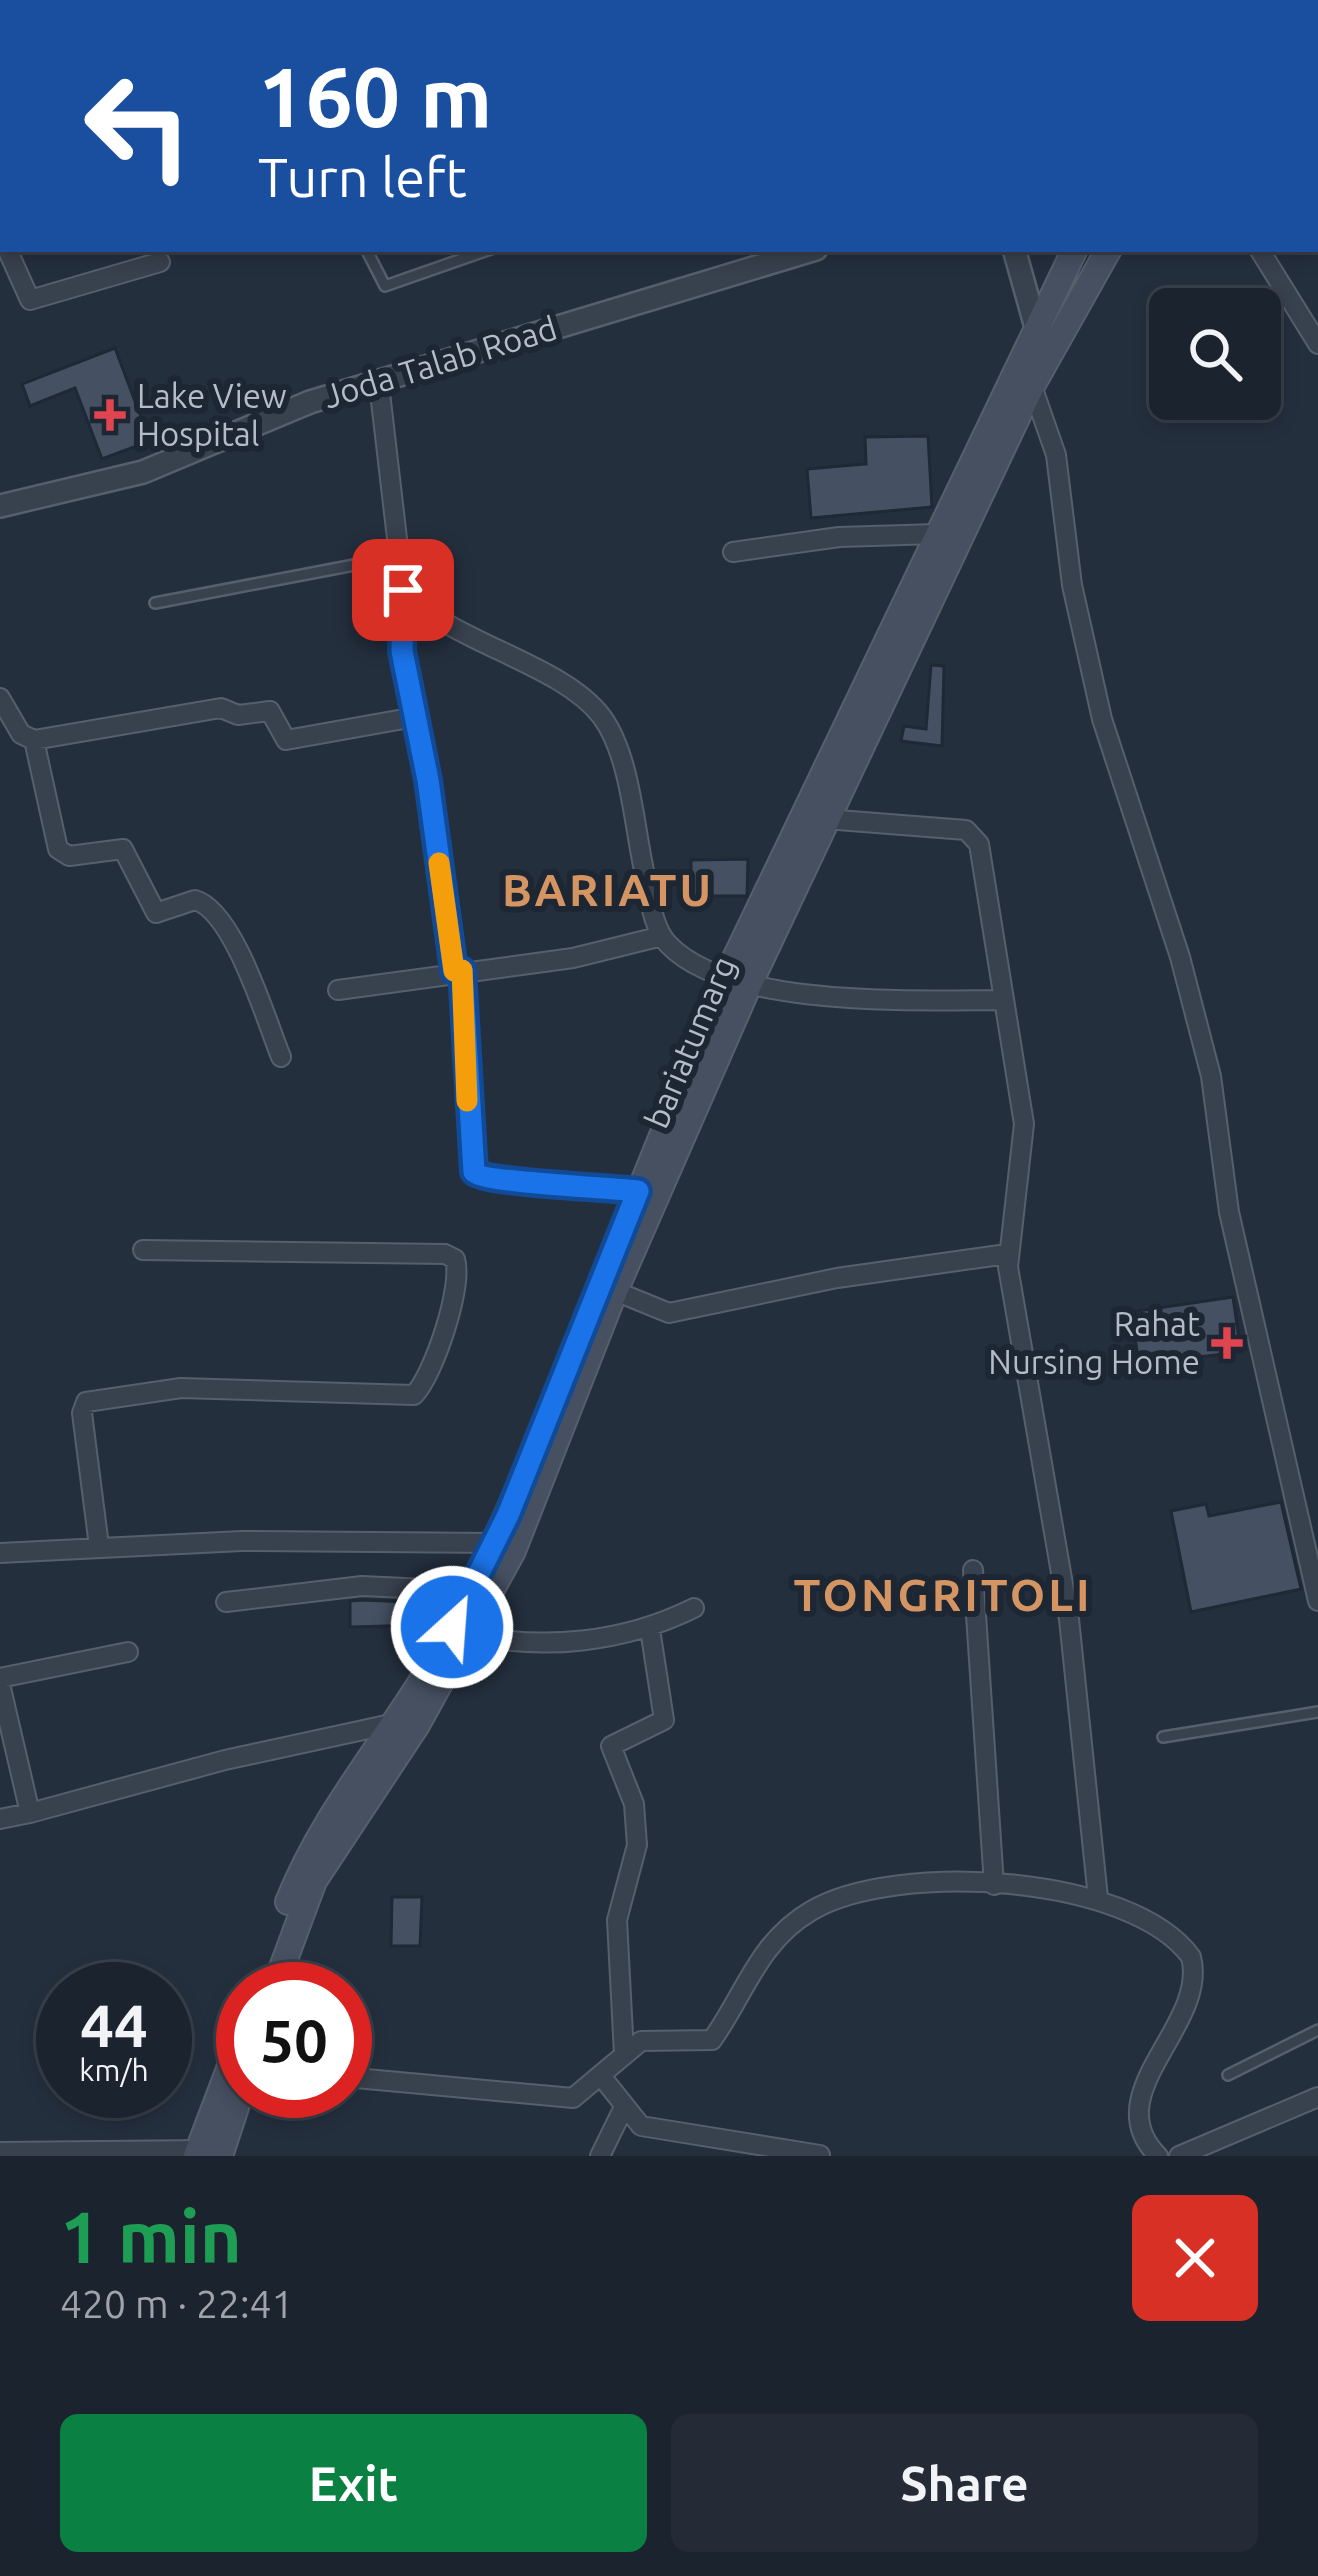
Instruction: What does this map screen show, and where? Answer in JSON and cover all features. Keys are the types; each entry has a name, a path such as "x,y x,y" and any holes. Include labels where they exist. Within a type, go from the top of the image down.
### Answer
{"main road":[{"name":"bariatumarg","path":"284,1962 314,1880 417,1725 529,1515 738,981 825,820 1032,386 1075,252"},
{"name":"bariatumarg","path":"267,1962 307,1854 391,1724 494,1543 638,1191 738,981 937,534 1043,343 1107,252"},
{"path":"209,2153 219,2118"},
{"path":"209,2153 227,2118"}],"street":[{"path":"8,252 30,300 160,262"},
{"name":"Joda Talab Road","path":"0,506 143,472 310,402 806,252"},
{"path":"1015,252 1043,343"},
{"path":"1260,252 1318,344"},
{"path":"379,384 403,590 400,629 458,970 476,1177 638,1191"},
{"path":"1032,386 1056,455 1072,586 1102,719 1180,957 1211,1076 1229,1212 1318,1601"},
{"path":"733,553 838,537 937,534"},
{"path":"403,590 573,693 604,719 617,750 662,936 684,956 738,981 856,998 1004,1000"},
{"path":"0,698 21,734 34,740 221,708 238,715 270,711 281,736 290,741 415,716"},
{"path":"34,740 49,829 58,849 69,856 123,849 156,913 190,901 205,903 244,964 281,1057"},
{"path":"825,820 975,834 1024,1124 1007,1254 1070,1619 1098,1898"},
{"path":"338,990 458,970 573,958 662,936"},
{"path":"99,1546 82,1413 86,1402 181,1388 410,1396 419,1391 446,1327 457,1272 455,1259 446,1253 143,1250"},
{"path":"615,1291 669,1313 837,1278 1007,1254"},
{"path":"0,1553 379,1538 494,1543"},
{"path":"973,1570 994,1885"},
{"path":"226,1602 362,1586 470,1591"},
{"path":"466,1634 529,1644 650,1629 694,1607"},
{"path":"624,2054 616,1920 637,1845 634,1804 611,1746 664,1720 650,1629"},
{"path":"30,1813 0,1681 128,1652"},
{"path":"0,1819 225,1760 391,1724"},
{"path":"372,2080 563,2099 650,2039 712,2040 763,1952 822,1905 868,1892 994,1885 1098,1898 1159,1925 1182,1944 1196,1975 1193,1994 1139,2105 1143,2134 1158,2156"},
{"path":"602,2076 623,2109 641,2126 820,2155"},
{"path":"1179,2156 1318,2097"},
{"path":"600,2156 623,2109"},
{"path":"0,2152 209,2153"}],"lane":[{"path":"368,252 386,286 482,252"},
{"path":"155,603 396,557"},
{"path":"1163,1737 1318,1712"},
{"path":"1228,2075 1318,2030"}],"building":[{"path":"115,348 150,441 102,459 75,388 30,406 22,384"},
{"path":"928,436 932,507 811,518 807,469 866,464 865,437"},
{"path":"931,665 944,666 942,746 901,741 904,726 926,729"},
{"path":"748,859 747,896 691,896 691,860"},
{"path":"1233,1297 1241,1352 1139,1364 1131,1312"},
{"path":"1281,1502 1301,1589 1191,1612 1171,1511 1206,1504 1209,1516"},
{"path":"350,1601 434,1603 426,1625 350,1627"},
{"path":"392,1897 422,1897 420,1946 391,1946"}],"slow traffic":[{"path":"439,863 454,971 462,970 467,1101"}],"place":[{"name":"Lake View Hospital","path":"110,415"},
{"name":"Rahat Nursing Home","path":"1227,1343"}],"district":[{"name":"BARIATU","path":"608,890"},
{"name":"TONGRITOLI","path":"943,1595"}],"route":[{"path":"403,590 402,651 428,780 454,971 462,970 474,1172 485,1181 568,1182 638,1191 508,1515 452,1627"}]}
